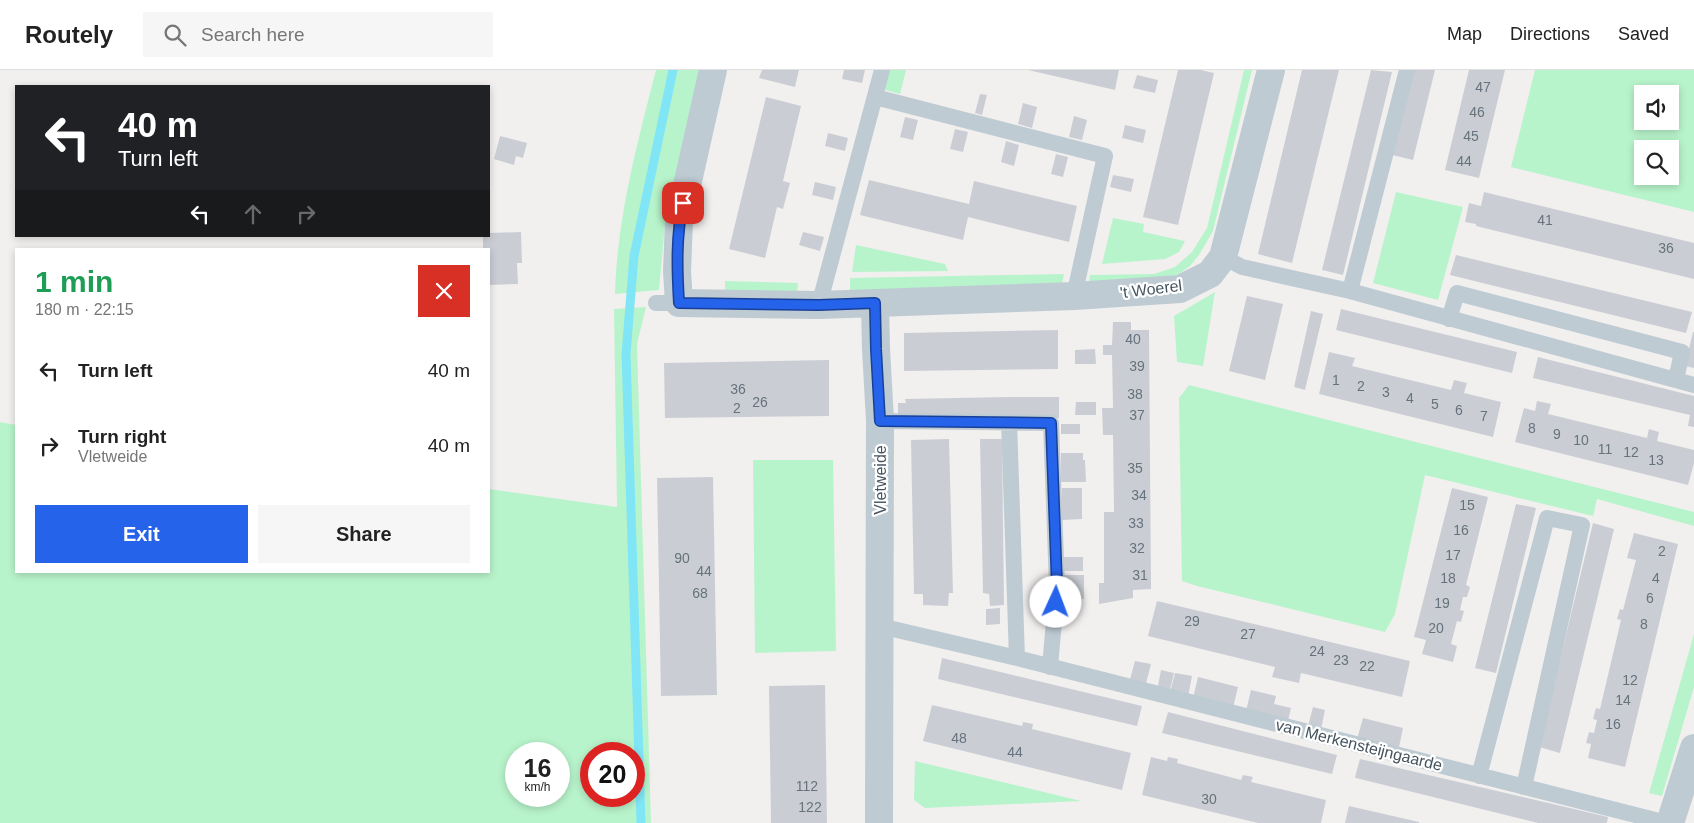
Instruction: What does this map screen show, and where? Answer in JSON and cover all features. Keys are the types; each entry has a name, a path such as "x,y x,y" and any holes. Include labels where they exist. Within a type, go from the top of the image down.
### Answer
{"street":[{"path":"713,70 679,221 677,270 668,303 819,305 875,303"},
{"name":"'t Woerel","path":"875,303 1074,296 1180,289 1210,274 1224,257 1271,70"},
{"name":"Vletweide","path":"875,303 880,421 879,823"},
{"path":"1669,823 1694,748"}],"lane":[{"path":"819,305 882,70"},
{"path":"1350,291 1407,70"},
{"path":"875,97 1105,156 1074,296"},
{"path":"1224,257 1242,267 1350,291 1694,385"},
{"path":"1449,319 1457,294 1682,352 1676,380"},
{"path":"880,421 1051,423 1057,586 1050,667"},
{"path":"1009,422 1017,658"},
{"path":"1479,776 1547,518 1582,525 1524,787"},
{"name":"van Merkensteijngaarde","path":"880,626 1017,658 1669,823"}],"green space":[{"path":"656,70 704,70 665,225 659,290 615,294 620,237 629,181"},
{"path":"887,70 906,70 900,94 882,89"},
{"path":"1244,70 1252,70 1213,231 1199,255 1190,266 1179,274 1165,279 1089,284 1090,275 1154,274 1175,267 1192,252 1207,228"},
{"path":"1535,70 1694,70 1694,212 1511,167"},
{"path":"1396,192 1463,207 1438,300 1373,283"},
{"path":"1113,218 1144,224 1143,232 1185,241 1179,252 1165,259 1102,264"},
{"path":"856,245 945,264 948,271 852,272"},
{"path":"1064,274 1062,284 850,291 850,278"},
{"path":"725,281 798,283 797,292 725,291"},
{"path":"1215,292 1203,366 1177,362 1174,316"},
{"path":"646,307 637,344 651,823 0,823 0,422 15,425 15,573 490,573 490,489 617,507 614,309"},
{"path":"1189,385 1694,512 1694,526 1597,499 1593,516 1425,475 1395,614 1385,632 1197,586 1182,581 1179,398"},
{"path":"753,460 833,460 836,651 755,653"},
{"path":"1694,634 1694,687 1662,796 1649,793"},
{"path":"915,761 1081,801 925,808 914,800"}],"building":[{"path":"762,70 799,70 795,87 759,78"},
{"path":"844,70 865,70 862,83 842,79"},
{"path":"1028,70 1119,70 1115,90"},
{"path":"1178,70 1201,70 1214,73 1178,225 1143,217"},
{"path":"1302,70 1339,70 1292,263 1258,254"},
{"path":"1371,70 1392,72 1343,275 1322,270"},
{"path":"1413,70 1435,70 1413,160 1392,155"},
{"path":"1469,70 1505,70 1479,178 1445,170"},
{"path":"1137,75 1158,80 1155,93 1133,88"},
{"path":"980,94 987,95 982,115 975,113"},
{"path":"766,97 801,106 783,181 790,183 783,209 777,207 765,258 729,249"},
{"path":"1023,103 1037,107 1032,128 1018,124"},
{"path":"1074,116 1087,120 1082,140 1069,137"},
{"path":"905,117 918,120 913,140 900,137"},
{"path":"1125,125 1146,130 1143,143 1122,138"},
{"path":"955,129 968,132 963,152 950,149"},
{"path":"828,133 848,138 845,151 825,146"},
{"path":"500,136 527,143 523,158 516,156 514,165 494,159"},
{"path":"1006,141 1019,145 1014,166 1001,162"},
{"path":"1056,154 1068,157 1063,177 1051,174"},
{"path":"1113,175 1134,179 1131,192 1110,187"},
{"path":"869,180 969,204 974,181 1077,206 1069,242 968,217 963,240 860,215"},
{"path":"815,182 836,187 833,200 812,195"},
{"path":"1484,192 1694,243 1694,279 1465,222 1469,203 1481,206"},
{"path":"521,232 522,263 517,263 518,284 490,285 490,248 483,248 483,237 490,237 490,233"},
{"path":"803,232 824,237 820,251 799,245"},
{"path":"1456,255 1692,312 1686,333 1450,275"},
{"path":"1247,296 1283,304 1265,380 1229,371"},
{"path":"1341,309 1517,352 1512,373 1336,330"},
{"path":"1311,311 1323,314 1305,390 1294,387"},
{"path":"1113,322 1131,322 1131,330 1149,330 1151,589 1133,590 1133,598 1099,604 1099,583 1104,583 1104,512 1114,512 1113,435 1103,435 1102,408 1113,408 1112,355 1103,355 1103,345 1112,345"},
{"path":"1058,330 1058,369 904,371 904,333"},
{"path":"1694,332 1694,368 1685,366"},
{"path":"1095,349 1096,364 1075,364 1075,350"},
{"path":"1329,352 1355,358 1352,366 1451,390 1454,380 1467,383 1464,393 1501,402 1493,437 1319,394"},
{"path":"1538,357 1694,396 1694,427 1688,426 1690,415 1533,378"},
{"path":"829,360 829,416 665,418 664,363"},
{"path":"1059,397 1059,418 898,420 898,403 906,403 905,399"},
{"path":"1537,401 1551,404 1548,414 1647,438 1649,429 1659,432 1657,441 1694,450 1694,463 1688,485 1515,442 1524,408 1535,411"},
{"path":"1076,402 1096,402 1096,415 1075,415"},
{"path":"1061,424 1080,424 1080,434 1061,434"},
{"path":"949,439 953,593 949,593 948,606 923,605 923,594 914,594 911,440"},
{"path":"980,439 1002,439 1004,605 990,606 989,594 983,593"},
{"path":"1061,453 1083,453 1086,482 1061,482"},
{"path":"713,477 717,695 661,696 657,478"},
{"path":"1062,488 1082,488 1082,519 1062,520"},
{"path":"1452,488 1488,497 1466,585 1470,587 1467,597 1463,597 1460,610 1464,611 1461,622 1457,621 1451,644 1457,646 1453,662 1422,654 1426,640 1414,637"},
{"path":"1516,504 1536,508 1496,673 1475,668"},
{"path":"1593,523 1614,529 1560,753 1539,747"},
{"path":"1634,533 1678,544 1625,767 1588,758 1591,744 1586,743 1589,732 1594,733 1597,720 1593,719 1596,708 1600,709 1621,620 1617,619 1620,609 1623,610 1636,560 1627,558"},
{"path":"1062,557 1083,557 1083,571 1062,571"},
{"path":"1063,575 1084,575 1084,599 1063,599"},
{"path":"1157,601 1410,661 1402,697 1301,673 1299,683 1272,677 1275,667 1148,636"},
{"path":"1000,608 1000,624 986,625 986,609"},
{"path":"942,658 1142,706 1137,726 938,679"},
{"path":"1135,661 1151,664 1145,687 1129,683"},
{"path":"1161,670 1174,673 1169,694 1157,691"},
{"path":"1175,673 1192,676 1188,697 1170,693"},
{"path":"1198,677 1238,687 1233,708 1193,698"},
{"path":"825,685 827,823 771,823 769,686"},
{"path":"1251,690 1276,696 1274,704 1291,708 1288,721 1246,711"},
{"path":"932,705 1022,726 1023,722 1033,724 1032,729 1131,753 1122,790 923,741"},
{"path":"1313,707 1325,710 1321,729 1308,726"},
{"path":"1168,712 1337,755 1332,774 1162,733"},
{"path":"1363,718 1403,728 1399,747 1357,739"},
{"path":"1151,757 1167,761 1168,757 1178,759 1177,763 1241,780 1243,775 1253,777 1251,782 1326,800 1321,823 1258,823 1142,795"},
{"path":"1360,759 1608,817 1607,823 1538,823 1356,778"},
{"path":"1349,806 1419,822 1419,823 1345,823"}],"waterway":[{"path":"641,823 626,354 634,256 673,70"}],"route":[{"path":"683,203 679,221 677,270 679,303 819,305 875,303 880,421 1051,423 1056,602"}]}
